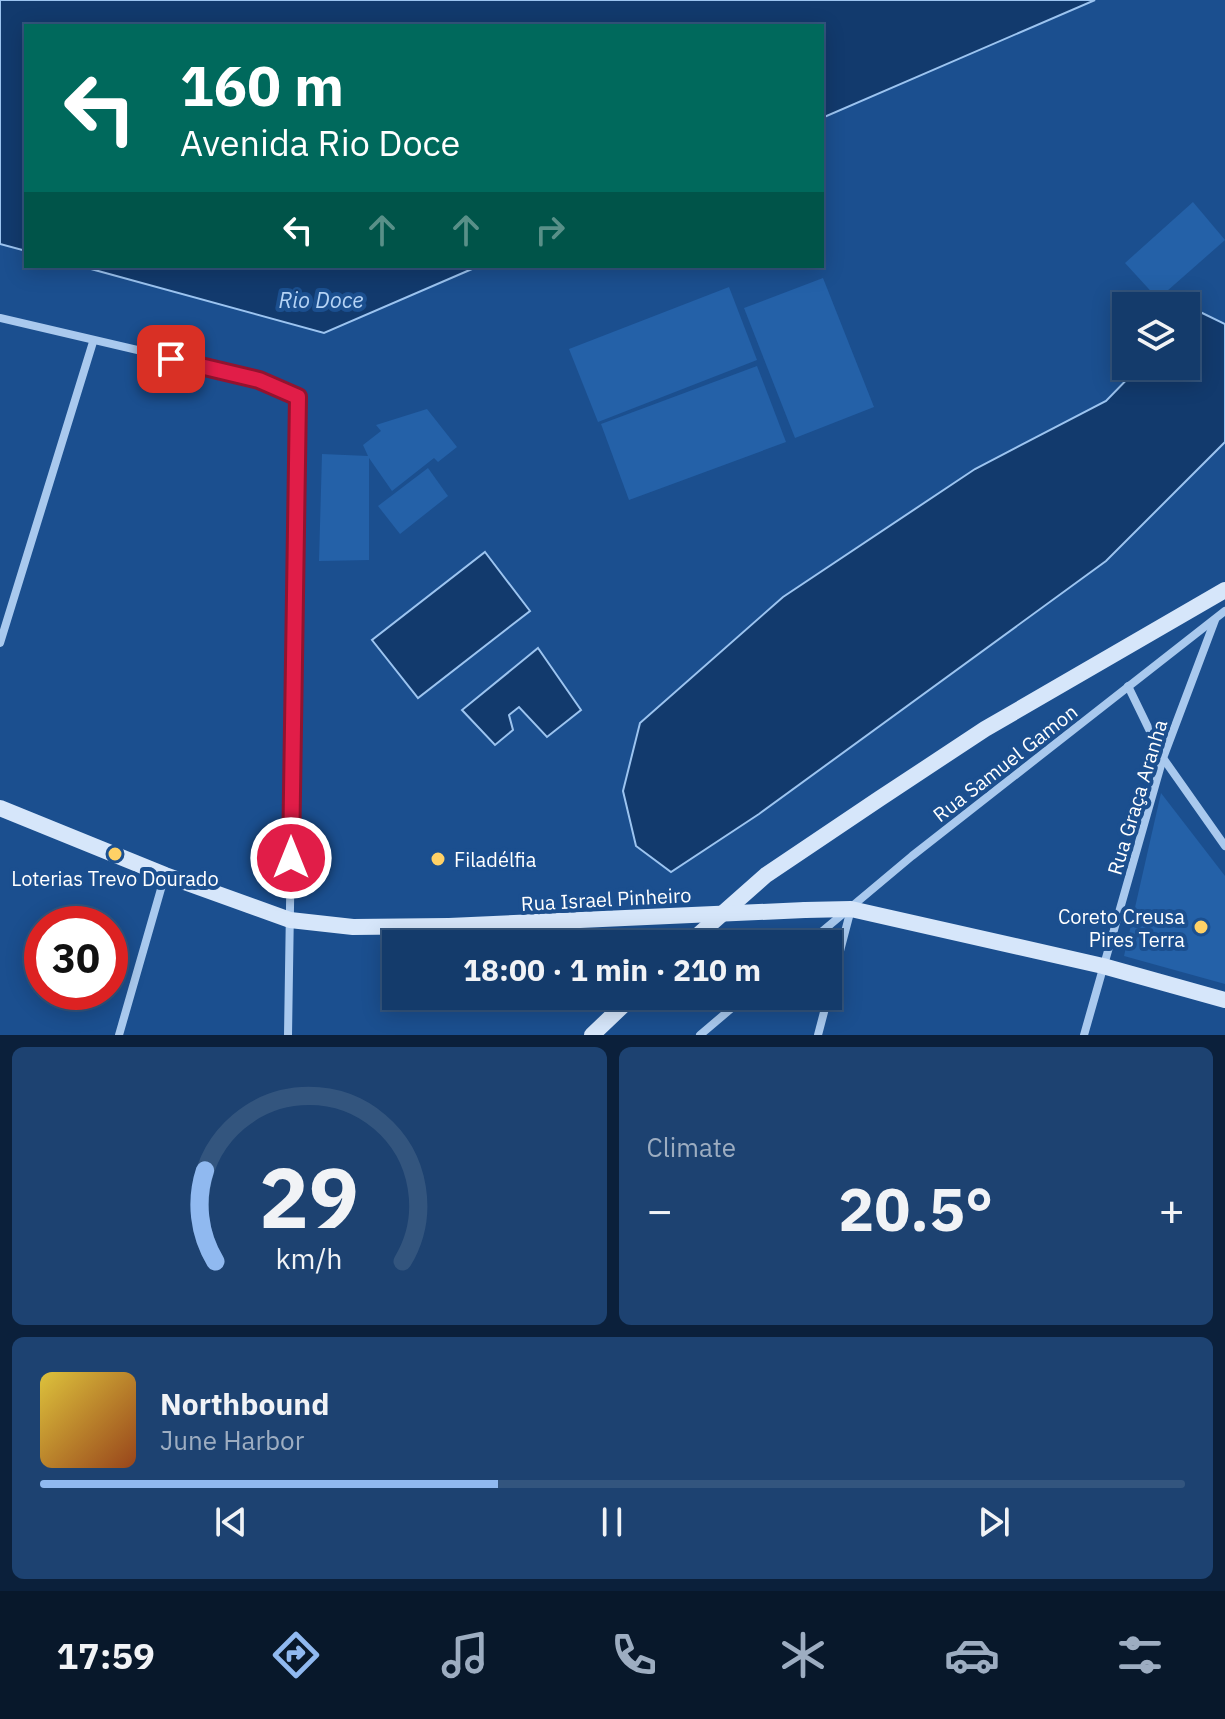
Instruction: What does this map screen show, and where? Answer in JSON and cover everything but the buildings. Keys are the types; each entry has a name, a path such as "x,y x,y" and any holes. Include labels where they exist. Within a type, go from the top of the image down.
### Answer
{"main road":[{"path":"704,930 766,875 958,747 1225,590"},
{"name":"Rua Israel Pinheiro","path":"0,808 165,875 290,920 353,927 449,926 851,909 1103,966 1225,1000"},
{"path":"592,1035 618,1010"}],"street":[{"path":"0,318 223,370 298,397 288,1035"},
{"path":"0,643 93,342"},
{"name":"Rua Samuel Gamon","path":"825,930 912,856 1225,611"},
{"name":"Rua Graça Aranha","path":"1084,1035 1163,758 1216,618"},
{"path":"1128,686 1163,758 1225,846"},
{"path":"119,1035 165,875"},
{"path":"818,1035 851,909"},
{"path":"700,1035 729,1010"}],"shaded area":[{"path":"1193,202 1225,240 1166,292 1152,292 1125,263"},
{"path":"823,278 874,407 795,438 744,308"},
{"path":"729,287 757,360 598,422 569,349"},
{"path":"757,366 786,442 629,500 601,424"},
{"path":"427,409 457,447 438,462 434,458 392,491 369,458 369,560 319,561 322,454 368,456 363,445 381,431 376,425"},
{"path":"428,468 448,496 400,534 378,506"},
{"path":"1161,793 1225,876 1225,984 1124,956"}],"water":[{"path":"0,0 1095,0 824,117 824,24 24,24 24,250 0,244"},
{"name":"Rio Doce","path":"87,268 474,268 324,333"},
{"path":"1200,312 1225,324 1225,442 1106,561 759,814 671,872 636,846 623,791 640,723 783,597 975,469 1106,401 1126,380 1200,380"},
{"path":"485,552 530,611 418,698 372,640"},
{"path":"538,648 581,710 547,737 519,707 509,715 513,730 495,745 462,710"}],"place":[{"name":"Loterias Trevo Dourado","path":"115,854"},
{"name":"Filadélfia","path":"438,859"},
{"name":"Coreto Creusa Pires Terra","path":"1201,927"}],"route":[{"path":"171,359 259,380 298,397 291,858"}]}
